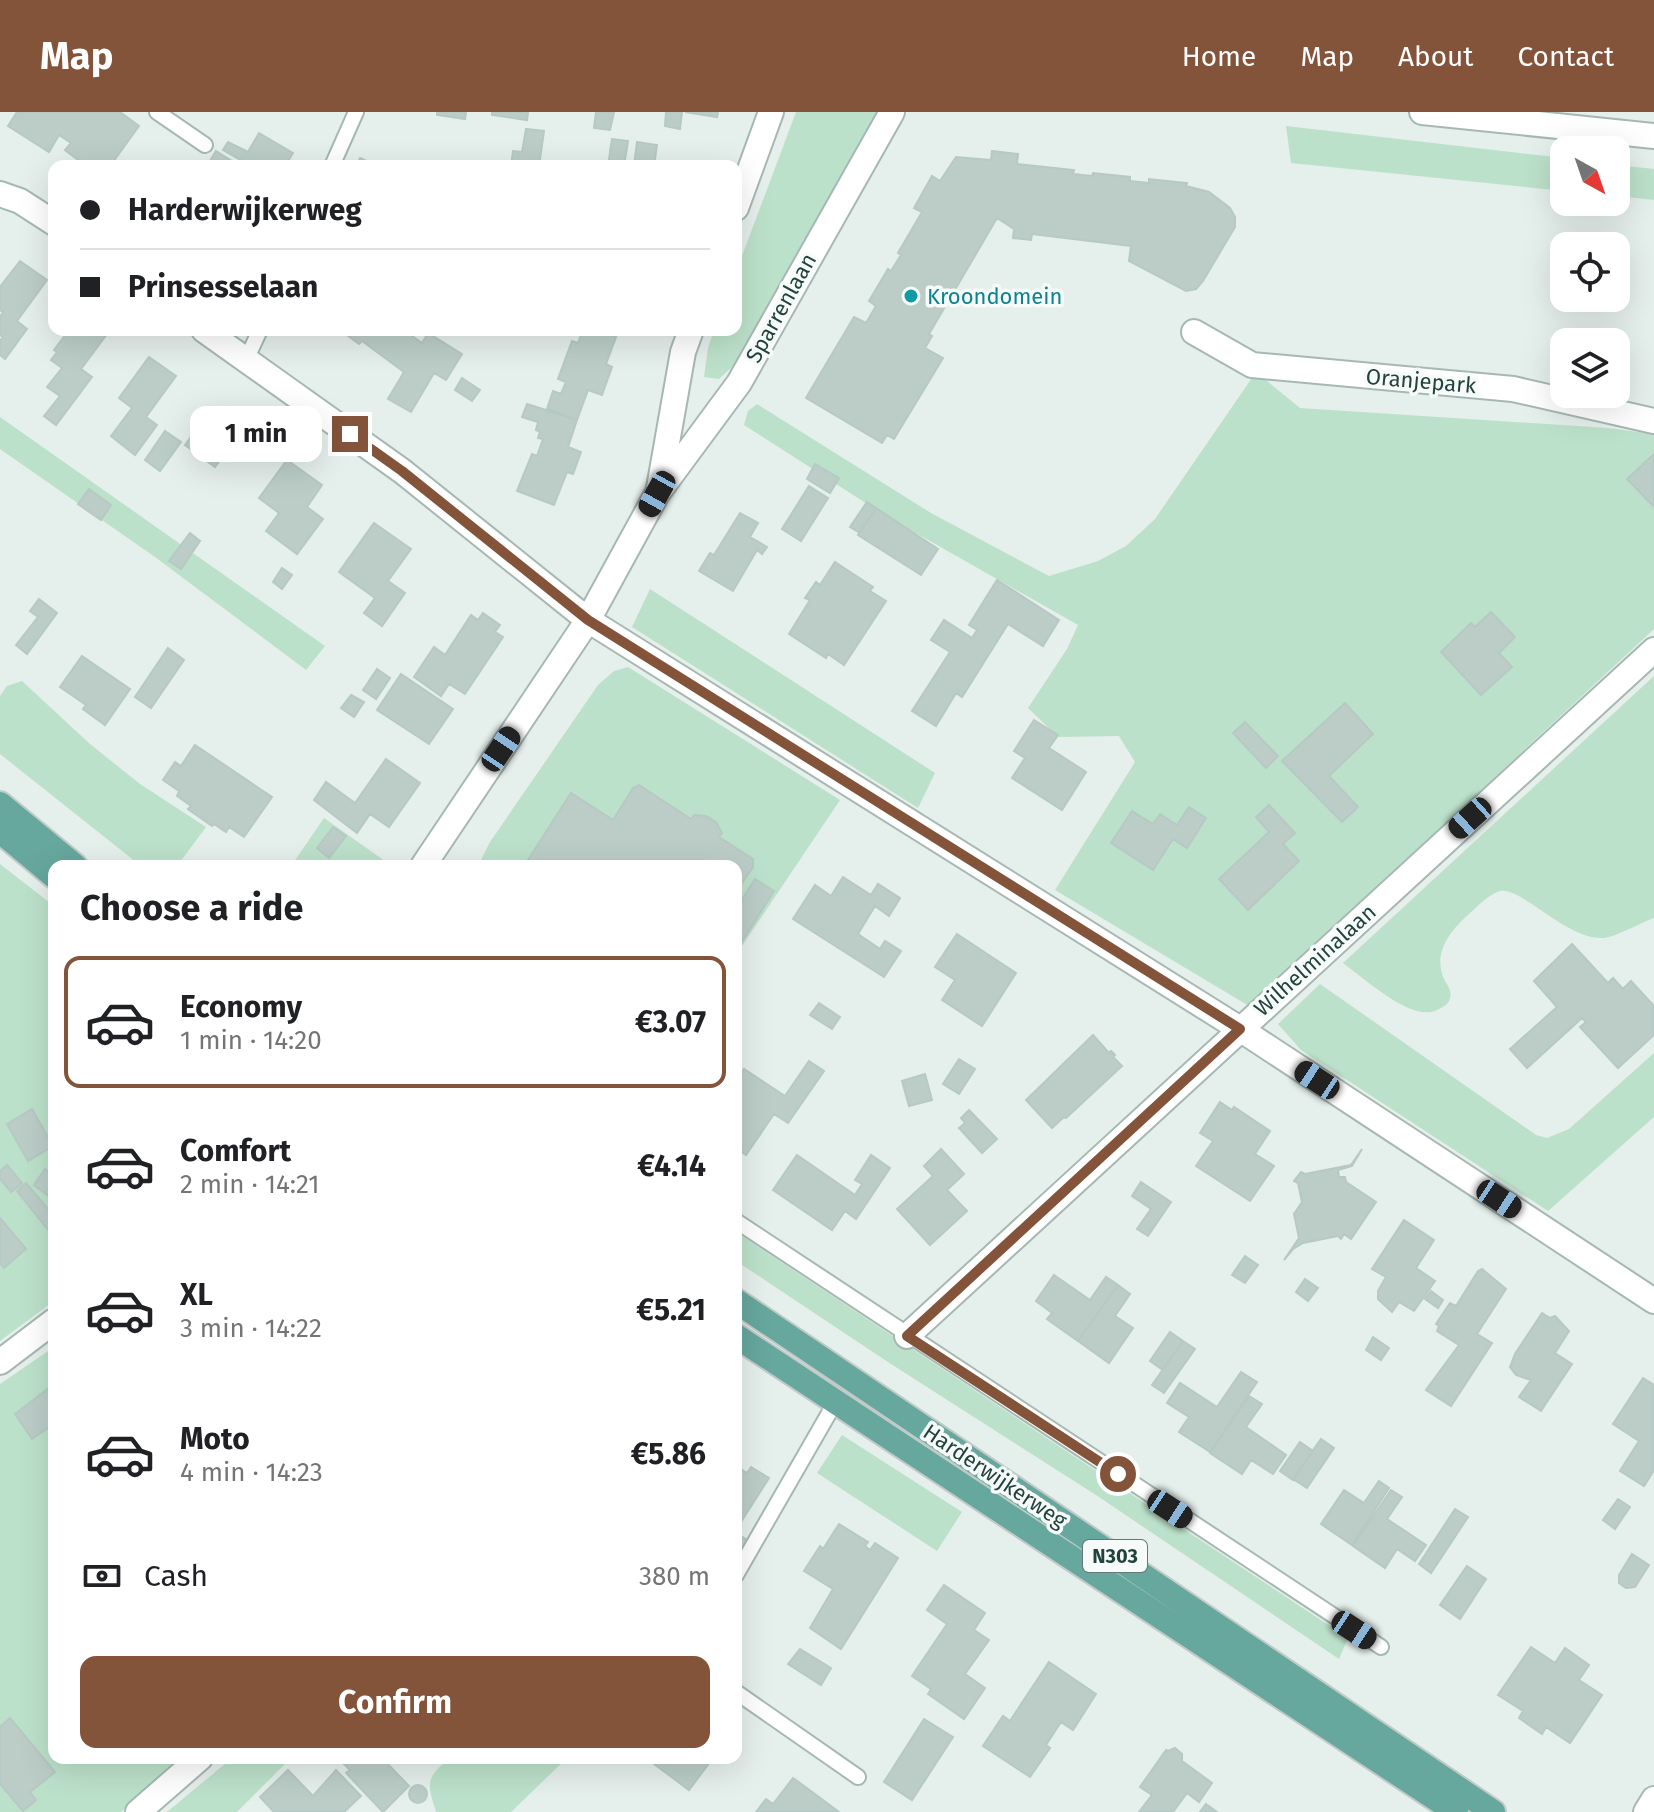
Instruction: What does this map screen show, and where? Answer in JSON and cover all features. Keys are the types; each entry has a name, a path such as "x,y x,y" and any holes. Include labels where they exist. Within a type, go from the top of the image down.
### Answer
{"main road":[{"path":"0,804 68,860"},
{"path":"0,831 48,871"},
{"name":"Harderwijkerweg","path":"742,1305 1493,1812"},
{"name":"Harderwijkerweg","path":"742,1340 1456,1812"}],"street":[{"path":"742,192 771,112"},
{"name":"Sparrenlaan","path":"427,860 588,620 657,494 739,383 892,112"},
{"path":"1422,112 1654,136"},
{"path":"0,194 20,201 48,219"},
{"name":"Oranjepark","path":"1194,332 1252,365 1513,389 1654,421"},
{"path":"212,336 402,471 588,620 1240,1029 1654,1301"},
{"name":"Sparrenlaan","path":"657,494 683,352 689,336"},
{"name":"Wilhelminalaan","path":"907,1336 1654,650"},
{"path":"0,1362 48,1326"},
{"path":"138,1812 193,1764"},
{"path":"1646,1812 1654,1799"}],"lane":[{"path":"157,112 205,145"},
{"path":"335,160 356,112"},
{"path":"246,360 257,336"},
{"path":"742,1225 1381,1647"},
{"path":"742,1565 836,1401"},
{"path":"742,1696 858,1777"}],"green space":[{"path":"796,112 880,112 732,367 719,379 704,377 712,336 742,336 742,256"},
{"path":"1286,126 1550,156 1550,190 1291,163"},
{"path":"1630,166 1654,169 1654,200 1630,197"},
{"path":"1256,372 1300,408 1608,428 1654,434 1654,629 1249,1006 1055,890 1135,762 1119,736 1058,737 1028,708 1067,649 1078,625 886,516 744,425 748,411 757,404 931,513 1049,576 1098,561 1126,546 1155,519"},
{"path":"0,417 325,646 306,670 155,557 0,449"},
{"path":"650,589 935,773 918,808 632,627"},
{"path":"628,667 840,800 742,946 742,860 481,860 490,842 598,685 614,671"},
{"path":"1654,676 1654,918 1608,937 1589,936 1559,922 1520,896 1500,891 1484,900 1445,943 1440,961 1450,998 1437,1010 1427,1012 1402,1005 1388,997 1343,963"},
{"path":"22,681 90,744 140,784 206,827 181,860 133,860 0,754 0,696 7,686"},
{"path":"324,818 384,860 295,860"},
{"path":"0,864 48,901 48,1305 0,1341"},
{"path":"1320,984 1536,1135 1547,1138 1569,1129 1654,1053 1654,1117 1548,1211 1301,1050 1278,1024"},
{"path":"742,1236 1348,1638 1339,1659 1096,1495 742,1265"},
{"path":"48,1351 48,1764 177,1764 121,1812 0,1812 0,1384"},
{"path":"842,1435 962,1512 937,1551 817,1473"},
{"path":"225,1764 285,1764 237,1812 167,1812"},
{"path":"443,1764 561,1764 511,1812 436,1812 430,1782"}],"building":[{"path":"17,112 120,112 139,126 114,160 78,160 65,150 71,143 59,135 49,152 8,126"},
{"path":"437,112 466,112 465,119 437,115"},
{"path":"492,112 528,112 527,120 492,115"},
{"path":"596,112 614,112 610,130 594,128"},
{"path":"666,112 682,112 680,129 665,126"},
{"path":"685,112 718,112 717,117"},
{"path":"526,129 544,131 540,160 512,160 513,151 522,152"},
{"path":"259,133 293,153 289,160 240,160 223,150 228,142 248,152"},
{"path":"612,139 628,141 625,160 609,160"},
{"path":"637,142 657,145 655,160 635,160"},
{"path":"216,151 230,160 211,160"},
{"name":"Kroondomein","path":"992,151 1018,154 1017,164 1074,170 1073,174 1130,177 1130,181 1149,183 1149,179 1187,183 1186,186 1209,192 1230,208 1235,217 1235,227 1203,281 1196,289 1186,291 1129,261 1131,246 1032,234 1031,240 1013,238 1014,229 997,218 929,334 932,336 925,348 943,358 894,439 887,435 882,443 806,398 854,317 866,323 876,306 869,301 888,269 891,271 901,255 898,253 922,212 914,208 932,176 940,181 956,157 991,160"},
{"path":"20,261 47,280 17,321 27,329 5,359 0,355 3,337 0,335 0,317 3,312 0,310 0,287"},
{"path":"64,336 106,336 81,369 92,377 56,425 44,416 60,396 47,387 62,368 51,360 57,352 54,350"},
{"path":"348,336 412,336 422,343 426,336 433,336 462,354 446,380 434,373 411,412 388,399 404,372 362,341 359,344"},
{"path":"581,336 616,337 606,364 612,367 602,395 588,390 577,420 547,409 553,391 561,394 566,382 558,379 572,341 578,343"},
{"path":"149,357 176,376 146,417 157,425 135,455 111,436 132,408 119,398"},
{"path":"462,378 480,390 472,401 455,390"},
{"path":"527,404 577,420 568,447 581,452 573,474 567,472 554,505 517,491 532,454 537,456 543,439 538,438 538,422 522,417"},
{"path":"213,407 243,429 215,467 185,445"},
{"path":"165,431 181,442 160,471 145,460"},
{"path":"1654,454 1654,507 1627,479"},
{"path":"287,460 322,485 307,507 323,519 297,554 266,531 279,513 259,498"},
{"path":"815,464 839,478 830,493 807,479"},
{"path":"809,486 828,498 801,541 782,529"},
{"path":"89,489 111,505 101,520 78,504"},
{"path":"867,502 876,508 860,533 850,527"},
{"path":"876,508 938,549 921,575 858,535"},
{"path":"740,513 758,523 750,537 767,547 762,554 757,550 733,591 699,571 710,553 714,555"},
{"path":"374,523 411,549 388,581 405,593 382,626 364,613 375,598 339,572"},
{"path":"190,533 200,541 181,569 169,561"},
{"path":"835,562 873,587 870,591 886,601 844,665 828,654 826,658 789,634 810,600 805,598 816,582 820,585"},
{"path":"282,568 292,575 282,589 273,582"},
{"path":"997,580 1059,620 1043,646 1008,624 962,697 956,693 936,726 912,711 950,652 931,640 944,620 972,638 977,630 969,625"},
{"path":"39,599 57,613 27,654 16,645 38,617 30,611"},
{"path":"1491,612 1515,637 1499,653 1512,667 1481,695 1441,652 1471,623 1475,627"},
{"path":"483,613 500,625 495,632 503,637 465,694 449,684 441,696 414,677 434,647 445,655 471,615 478,620"},
{"path":"168,648 184,660 151,708 135,697"},
{"path":"82,656 130,689 105,725 83,709 86,705 60,687"},
{"path":"377,669 390,678 376,699 363,690"},
{"path":"401,674 453,709 429,744 377,710"},
{"path":"351,695 364,702 354,717 341,708"},
{"path":"1345,703 1373,734 1329,776 1358,807 1342,822 1282,761"},
{"path":"1034,720 1058,735 1049,748 1086,772 1062,810 1012,778 1025,758 1014,751"},
{"path":"1245,722 1278,756 1266,768 1233,733"},
{"path":"195,745 272,797 244,837 229,827 226,832 214,824 212,826 188,809 191,806 177,796 179,791 163,780 175,762 181,766"},
{"path":"386,759 420,783 389,827 370,814 357,833 314,800 326,782 355,803"},
{"path":"639,785 691,819 694,815 706,816 716,822 722,833 719,837 753,859 753,867 742,883 742,860 528,860 571,793 613,820 633,788"},
{"path":"1269,805 1295,833 1283,844 1299,861 1248,910 1219,879 1269,832 1256,817"},
{"path":"1189,807 1206,818 1187,848 1173,839 1153,870 1111,843 1132,811 1153,824 1160,814 1177,825"},
{"path":"333,827 346,836 329,858 317,848"},
{"path":"843,877 871,895 878,884 900,898 889,916 875,906 858,934 880,949 885,941 901,951 884,977 793,919 815,885 831,896"},
{"path":"755,879 774,891 742,942 742,900"},
{"path":"957,934 1016,973 982,1026 942,1000 955,980 935,967"},
{"path":"1572,944 1608,983 1613,978 1623,989 1631,981 1654,1006 1654,1035 1618,1068 1580,1027 1586,1022 1582,1018 1527,1068 1510,1049 1557,1007 1534,981"},
{"path":"819,1003 840,1017 832,1029 810,1015"},
{"path":"1093,1035 1109,1053 1111,1051 1115,1055 1113,1057 1122,1066 1052,1128 1026,1100"},
{"path":"959,1059 975,1069 959,1094 943,1084"},
{"path":"809,1061 824,1071 788,1123 774,1114 746,1155 742,1152 744,1069 785,1096"},
{"path":"925,1074 932,1100 909,1106 902,1081"},
{"path":"1220,1102 1232,1110 1234,1107 1270,1131 1255,1154 1274,1166 1250,1201 1196,1166 1213,1141 1200,1133"},
{"path":"32,1109 48,1137 48,1149 28,1161 7,1124"},
{"path":"969,1110 997,1139 982,1153 959,1128 965,1123 961,1118"},
{"path":"941,1149 964,1174 947,1190 967,1211 930,1245 897,1209 933,1176 924,1166"},
{"path":"1362,1149 1352,1166 1338,1170 1339,1177 1345,1177 1346,1182 1376,1202 1351,1239 1344,1234 1341,1239 1338,1236 1303,1243 1284,1260 1299,1238 1294,1214 1302,1202 1298,1183 1294,1181 1301,1172 1305,1174 1351,1165"},
{"path":"797,1155 855,1195 862,1184 855,1180 871,1155 890,1168 856,1219 845,1211 832,1230 773,1190"},
{"path":"7,1165 22,1183 11,1192 0,1179 0,1171"},
{"path":"45,1169 48,1171 48,1196 34,1185"},
{"path":"1141,1182 1171,1202 1148,1236 1137,1229 1151,1209 1132,1196"},
{"path":"26,1183 48,1209 48,1230 17,1191"},
{"path":"0,1218 26,1249 4,1268 0,1263"},
{"path":"1404,1220 1434,1240 1416,1268 1435,1281 1414,1311 1399,1302 1392,1312 1378,1299 1378,1291 1386,1277 1372,1269"},
{"path":"1245,1256 1258,1265 1245,1283 1232,1275"},
{"path":"1482,1269 1506,1289 1477,1334 1492,1343 1451,1406 1426,1390 1459,1345 1437,1331 1439,1326 1436,1324 1450,1303 1456,1306"},
{"path":"1054,1275 1090,1300 1106,1277 1118,1285 1078,1341 1047,1319 1052,1313 1036,1301"},
{"path":"1305,1279 1318,1288 1308,1301 1296,1292"},
{"path":"1118,1285 1130,1294 1115,1316 1133,1328 1109,1363 1078,1341"},
{"path":"1431,1291 1443,1300 1438,1308 1425,1299"},
{"path":"1542,1313 1550,1318 1555,1316 1569,1331 1555,1353 1572,1364 1541,1411 1519,1397 1531,1380 1516,1375 1510,1367"},
{"path":"1170,1332 1183,1341 1163,1370 1150,1361"},
{"path":"1373,1337 1389,1348 1381,1360 1366,1350"},
{"path":"1183,1341 1195,1349 1164,1393 1152,1385"},
{"path":"1241,1372 1257,1382 1210,1452 1179,1432 1189,1417 1167,1403 1180,1383 1217,1407"},
{"path":"1643,1378 1654,1385 1654,1470 1644,1486 1620,1471 1639,1441 1613,1424"},
{"path":"48,1389 48,1428 32,1439 15,1414"},
{"path":"1249,1396 1262,1404 1246,1427 1286,1455 1273,1474 1251,1460 1242,1474 1210,1453"},
{"path":"1321,1439 1334,1448 1307,1488 1293,1479"},
{"path":"1300,1442 1313,1451 1293,1480 1280,1471"},
{"path":"751,1467 769,1478 742,1520 742,1470 747,1473"},
{"path":"1379,1481 1389,1488 1352,1545 1321,1524 1344,1490 1364,1503"},
{"path":"1391,1490 1402,1497 1387,1519 1426,1545 1415,1561 1397,1549 1385,1568 1353,1546"},
{"path":"1618,1499 1630,1507 1615,1529 1603,1520"},
{"path":"1455,1509 1468,1517 1431,1573 1419,1564"},
{"path":"839,1524 868,1542 865,1546 870,1550 875,1543 898,1558 841,1649 810,1628 833,1589 804,1571"},
{"path":"742,1537 754,1544 742,1563"},
{"path":"1632,1554 1649,1565 1635,1587 1626,1588 1619,1583 1619,1575"},
{"path":"1467,1566 1486,1579 1460,1619 1440,1605"},
{"path":"944,1585 985,1613 974,1630 989,1640 965,1674 985,1688 964,1719 928,1694 931,1689 912,1676 947,1624 927,1610"},
{"path":"1531,1647 1555,1663 1565,1648 1589,1665 1579,1680 1602,1695 1570,1743 1546,1727 1542,1734 1519,1718 1523,1711 1498,1695"},
{"path":"800,1649 831,1668 821,1685 788,1664"},
{"path":"1049,1662 1096,1694 1073,1730 1061,1722 1046,1745 1050,1748 1030,1777 983,1746 1003,1716 1010,1721"},
{"path":"10,1718 55,1772 30,1792 36,1800 23,1811 0,1784 0,1727"},
{"path":"924,1719 953,1737 912,1800 884,1782"},
{"path":"1175,1748 1182,1754 1182,1761 1212,1783 1199,1802 1187,1793 1173,1812 1139,1812 1152,1795 1140,1787 1166,1750"},
{"path":"344,1764 388,1764 409,1786 383,1812 346,1773 350,1770"},
{"path":"654,1764 708,1764 689,1790"},
{"path":"288,1770 313,1796 336,1770 361,1796 344,1812 274,1812 260,1797"},
{"path":"793,1778 839,1812 756,1812 766,1799 773,1804"},
{"path":"418,1785 427,1794 418,1803 409,1794"},
{"path":"1206,1804 1217,1812 1200,1812"}],"place":[{"name":"Kroondomein","path":"911,296"}],"route":[{"path":"350,434 402,471 588,620 1240,1029 907,1336 1118,1474"}]}
